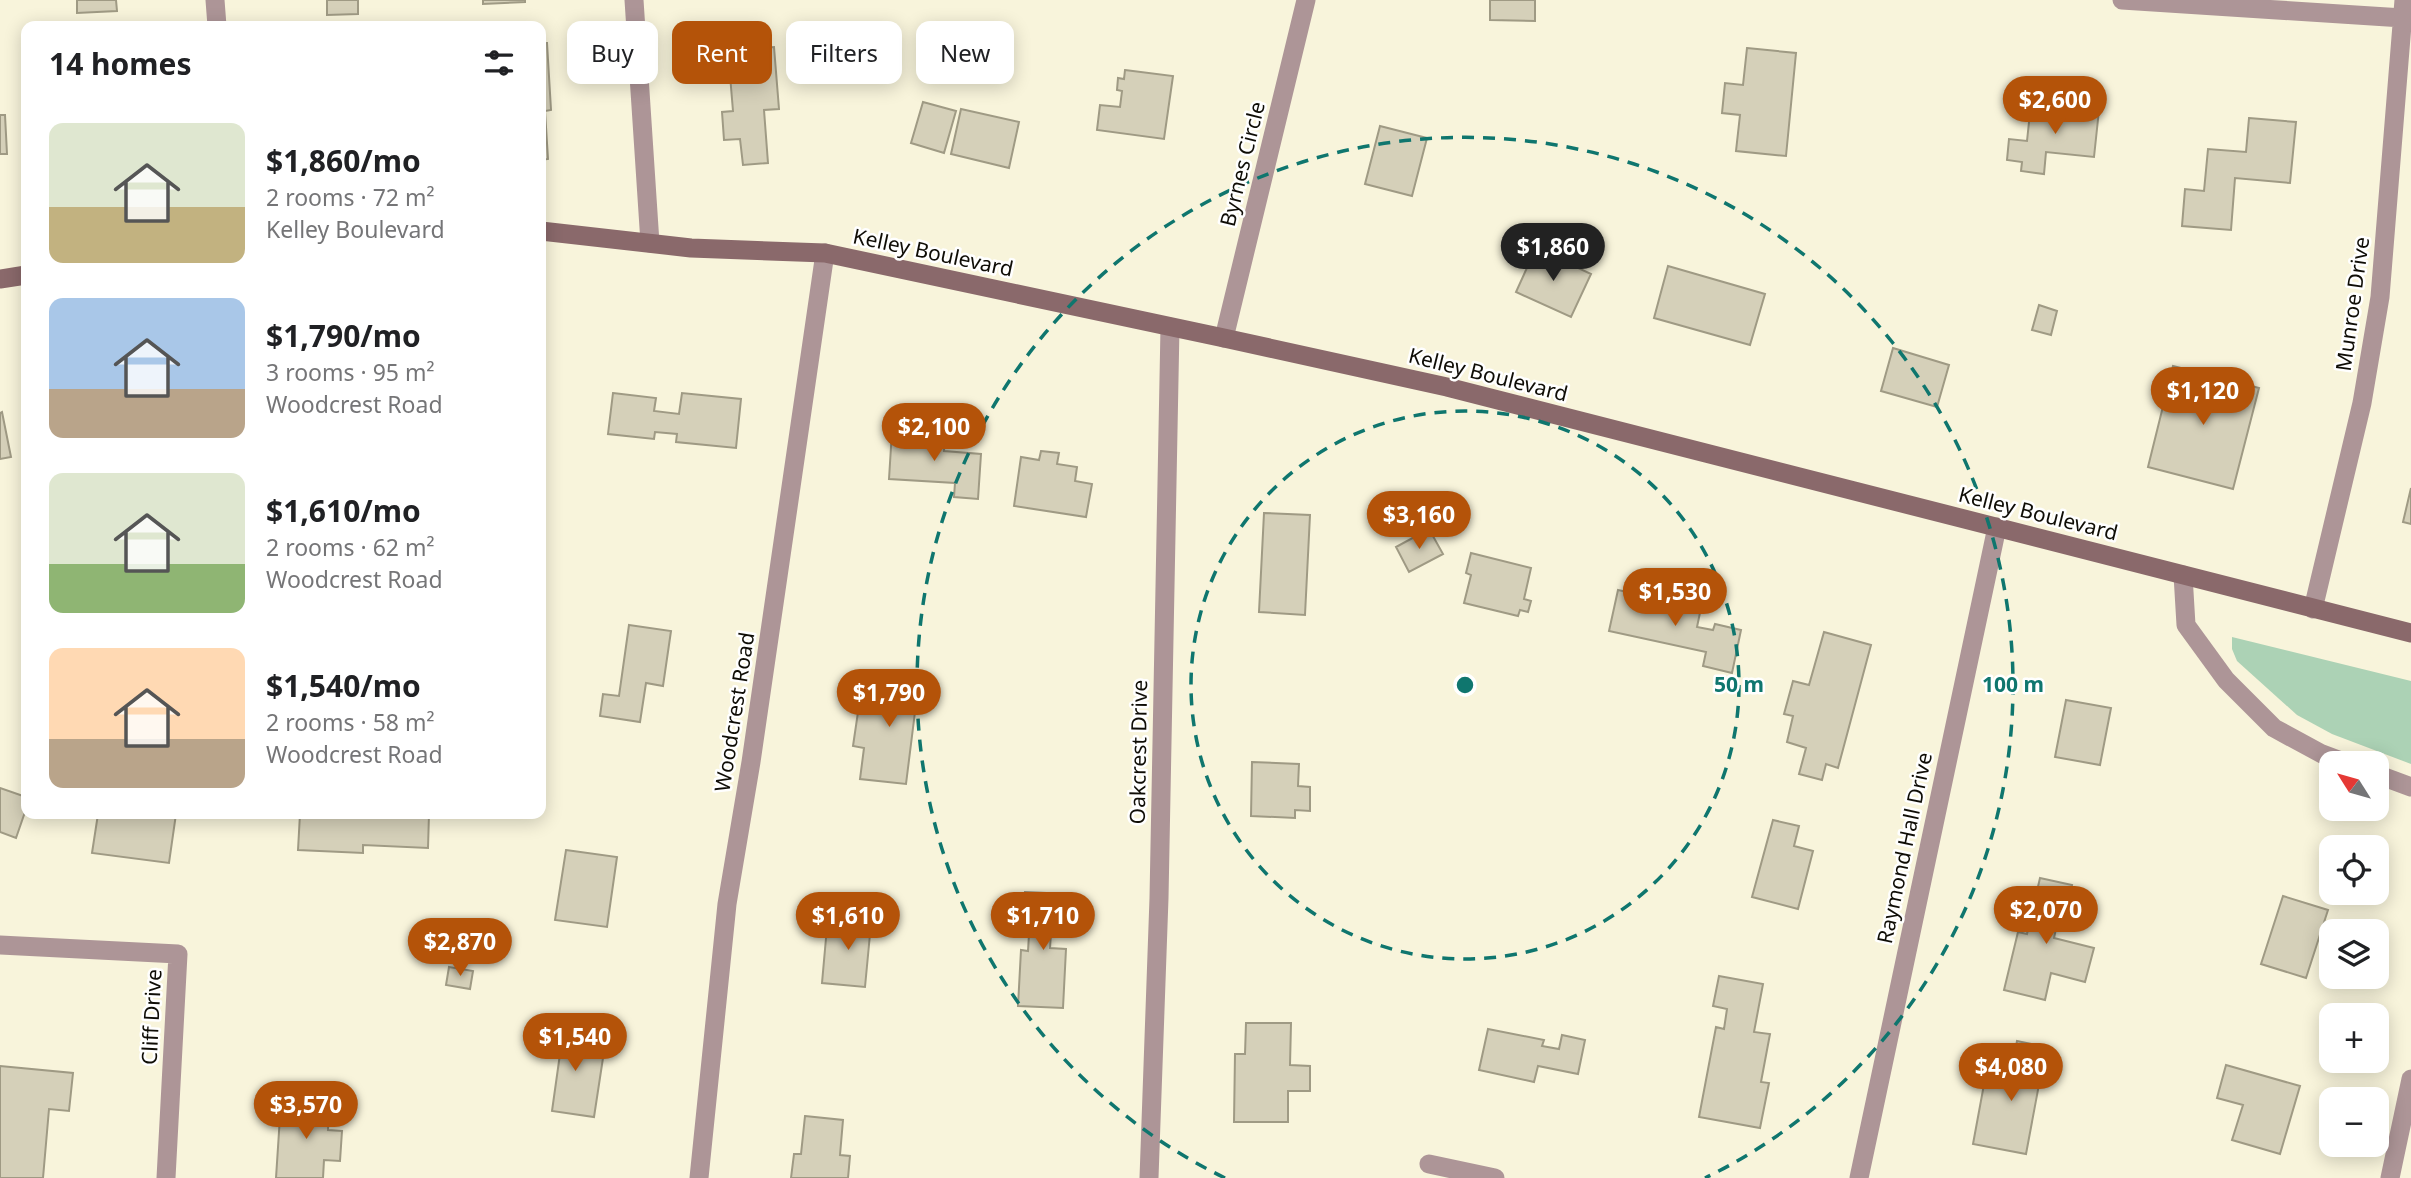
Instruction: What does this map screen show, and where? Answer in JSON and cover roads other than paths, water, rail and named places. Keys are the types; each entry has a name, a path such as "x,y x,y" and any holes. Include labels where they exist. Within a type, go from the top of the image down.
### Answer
{"main road":[{"name":"Kelley Boulevard","path":"546,232 691,248 825,253 1224,338 1447,387 2411,633"},
{"path":"0,279 21,276"}],"street":[{"path":"215,0 217,21"},
{"path":"634,0 650,243"},
{"name":"Byrnes Circle","path":"1224,338 1306,0"},
{"path":"2122,0 2403,9"},
{"name":"Munroe Drive","path":"2313,608 2362,403 2379,297 2403,9"},
{"name":"Woodcrest Road","path":"699,1178 727,904 753,748 825,253"},
{"name":"Oakcrest Drive","path":"1149,1178 1159,898 1170,327"},
{"name":"Raymond Hall Drive","path":"1859,1178 1997,527"},
{"path":"2183,575 2186,625 2226,680 2274,728 2319,752"},
{"path":"2389,779 2411,787"},
{"name":"Cliff Drive","path":"0,945 178,954 166,1178"},
{"path":"2390,1178 2411,1079"},
{"path":"1429,1164 1495,1178"}]}
